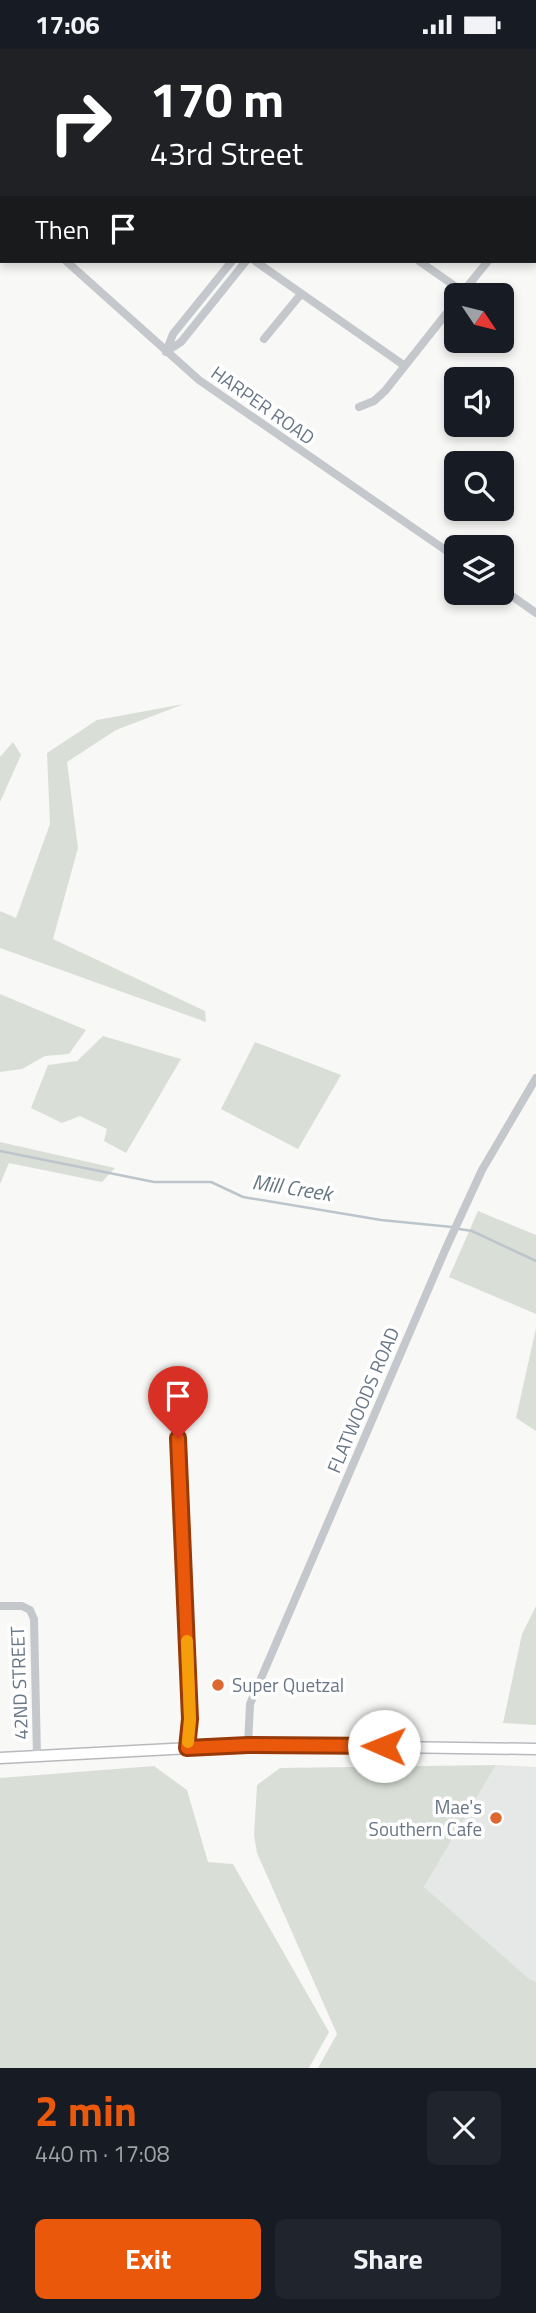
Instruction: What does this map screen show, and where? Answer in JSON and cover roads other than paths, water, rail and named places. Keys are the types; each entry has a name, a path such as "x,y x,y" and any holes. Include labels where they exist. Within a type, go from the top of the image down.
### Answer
{"highway":[{"path":"0,1758 248,1745 536,1749"}],"street":[{"name":"HARPER ROAD","path":"68,263 166,352 222,396 444,549"},
{"path":"166,352 173,334 230,263"},
{"path":"166,352 181,342 244,263"},
{"path":"258,263 405,366"},
{"path":"421,263 446,283"},
{"path":"472,283 487,263"},
{"path":"264,339 301,294"},
{"path":"201,300 209,307"},
{"path":"359,407 374,401 385,391 444,318"},
{"path":"514,597 536,613"},
{"name":"FLATWOODS ROAD","path":"248,1745 250,1704 446,1248 496,1146 536,1078"},
{"path":"178,1438 190,1719 187,1748"},
{"name":"42ND STREET","path":"0,1606 22,1606 30,1610 35,1628 37,1756"}],"waterway":[{"name":"Mill Creek","path":"0,1151 154,1182 211,1182 243,1197 381,1220 452,1227"},
{"name":"Mill Creek","path":"459,1229 472,1231 536,1261"}],"place":[{"name":"Super Quetzal","path":"218,1685"},
{"name":"Mae's Southern Cafe","path":"496,1818"}]}
